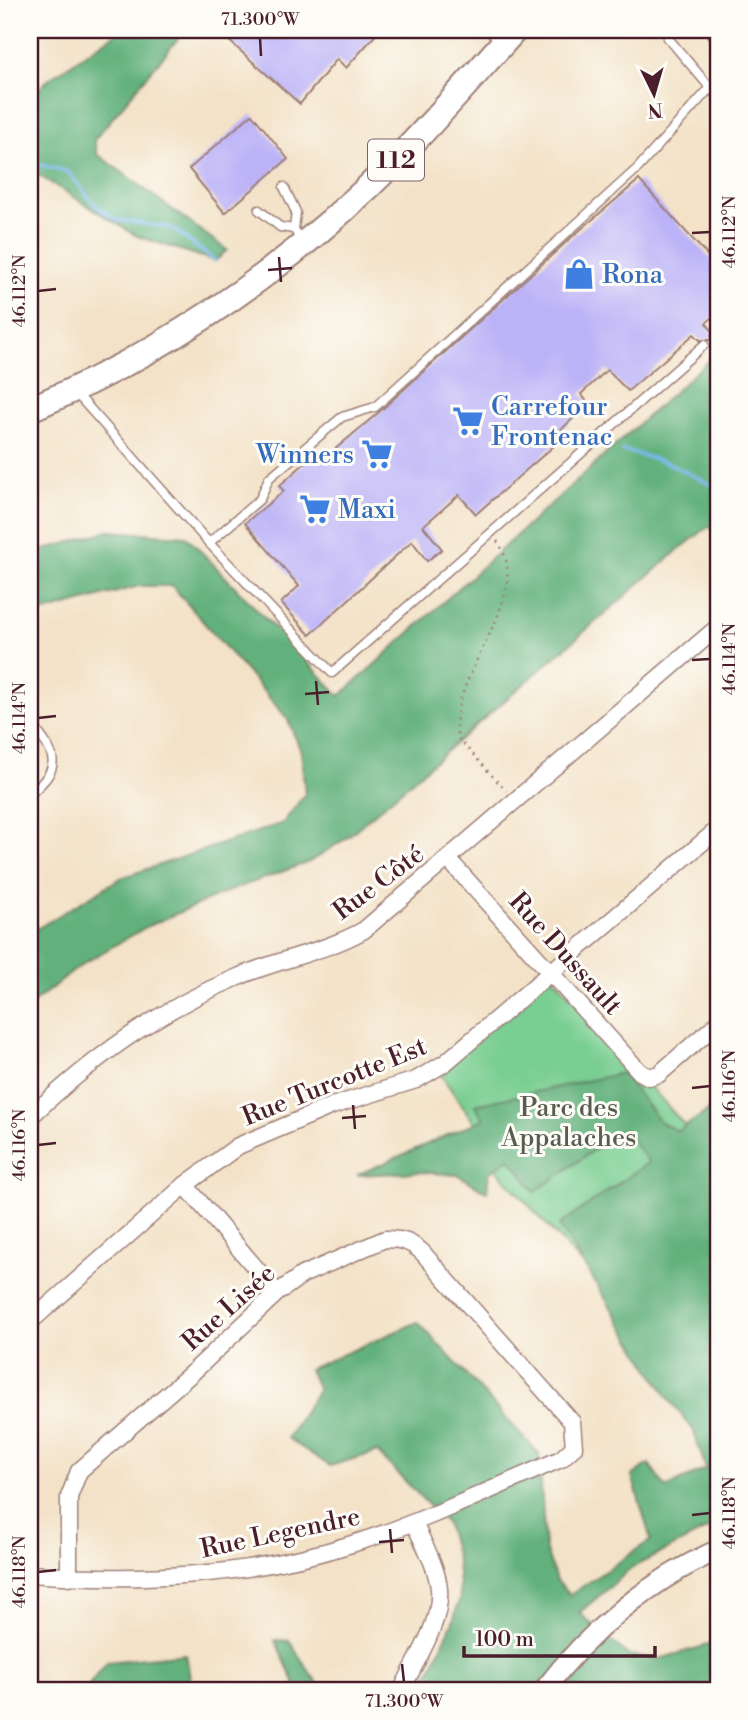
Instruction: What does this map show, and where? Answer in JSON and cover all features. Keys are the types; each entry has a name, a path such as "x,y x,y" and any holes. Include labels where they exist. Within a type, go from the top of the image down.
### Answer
{"main road":[{"name":"112","path":"30,410 74,391 162,345 264,277 299,236 394,162 502,34"}],"street":[{"name":"Rue Côté","path":"30,1117 83,1067 127,1036 222,984 353,936 448,859 718,626"},
{"name":"Rue Turcotte Est","path":"30,1322 185,1185 237,1146 281,1125 385,1091 426,1074 444,1063 718,829"},
{"name":"Rue Dussault","path":"448,859 640,1072 649,1077 659,1074 718,1023"},
{"path":"185,1185 277,1293"},
{"name":"Rue Lisée","path":"69,1577 69,1497 79,1471 193,1372 277,1293 302,1275 385,1239 412,1243 568,1414 575,1429 575,1442"},
{"name":"Rue Legendre","path":"30,1574 166,1578 256,1568 338,1548 414,1523 561,1459 570,1453 575,1442"},
{"path":"402,1690 438,1607 436,1575 414,1523"},
{"path":"544,1690 580,1647 617,1615 671,1576 718,1550"}],"lane":[{"path":"668,38 718,97"},
{"path":"209,543 260,499 274,473 342,417 374,407 578,224 646,161 709,86 718,79"},
{"path":"284,187 296,212 299,236"},
{"path":"259,210 280,227 299,236"},
{"path":"74,391 209,543 332,673 704,345"},
{"path":"30,722 45,742 53,761 48,779 30,794"}],"path":[{"path":"491,534 506,557 507,578 502,601 468,682 456,730 458,738 515,802"}],"green space":[{"path":"121,30 185,30 94,140 97,154 227,250 215,261 137,236 30,170 30,97 49,79"},
{"path":"718,352 718,530 708,527 677,551 345,839 309,862 231,890 148,926 84,963 30,1005 30,933 121,878 283,823 305,794 301,751 287,718 172,586 139,586 30,616 30,554 108,531 186,536 340,696"},
{"name":"Parc des Appalaches","path":"549,972 718,1163 701,1394 462,1132 476,1125 436,1068"},
{"path":"622,1073 661,1123 678,1131 718,1104 718,1524 633,1567 579,1613 628,1655 659,1659 718,1642 718,1690 421,1690 452,1624 460,1598 457,1560 446,1523 377,1452 330,1466 287,1438 318,1390 309,1369 418,1322 539,1454 545,1548 556,1580 570,1595 651,1540 632,1476 649,1464 666,1488 706,1469 693,1429 670,1401 559,1225 649,1162 623,1129 535,1192 510,1158 489,1173 487,1192 458,1175 421,1172 357,1175 484,1119 475,1105"},
{"path":"275,1640 289,1641 322,1690 298,1690"},
{"path":"186,1654 192,1690 85,1690 107,1662"}],"building":[{"path":"217,30 380,30 346,68 337,59 300,104"},
{"path":"252,114 288,159 225,213 189,169"},
{"name":"Carrefour Frontenac","path":"639,180 718,267 718,313 706,323 712,330 712,340 700,340 694,334 628,391 607,370 581,394 589,404 552,438 556,444 476,514 459,495 423,526 442,549 427,561 412,541 310,635 281,603 299,586 245,523 284,491 279,486 314,455 320,462"}],"waterway":[{"path":"41,165 68,172 95,205 117,220 172,228 215,261"},
{"path":"622,450 668,463 718,488"}],"place":[{"name":"Rona","path":"579,274"},
{"name":"Carrefour Frontenac","path":"468,421"},
{"name":"Winners","path":"377,454"},
{"name":"Maxi","path":"315,509"}]}
